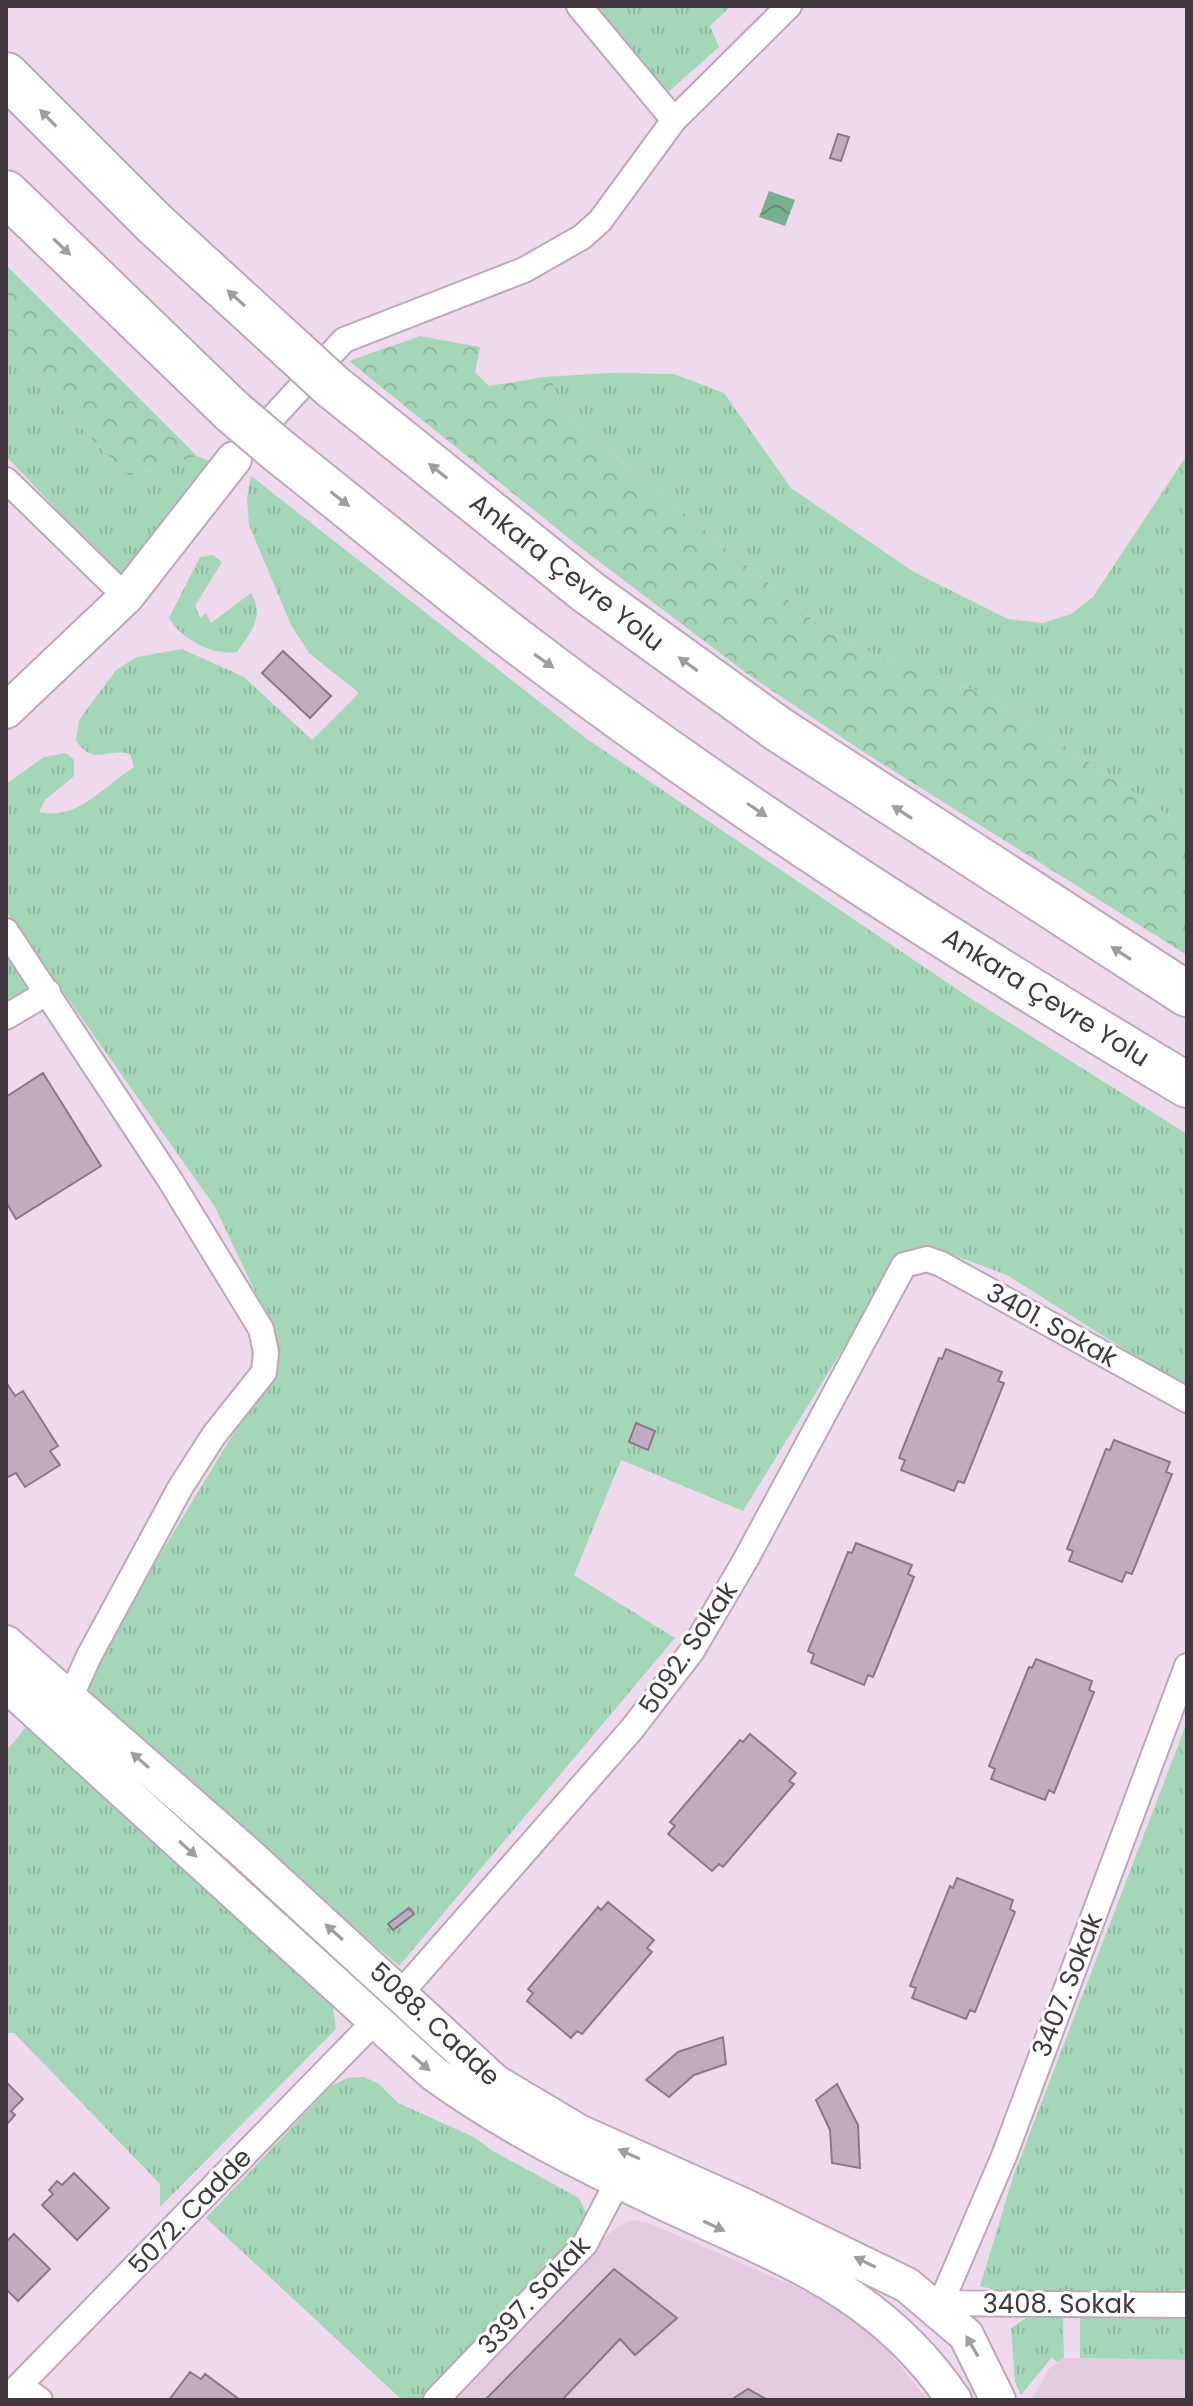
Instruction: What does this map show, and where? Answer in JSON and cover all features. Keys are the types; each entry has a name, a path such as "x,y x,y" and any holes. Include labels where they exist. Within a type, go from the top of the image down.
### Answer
{"highway":[{"name":"Ankara Çevre Yolu","path":"6,75 154,223 332,386 588,592 778,729 1187,994"},
{"name":"Ankara Çevre Yolu","path":"6,193 233,412 526,648 718,785 1080,1021 1187,1085"}],"street":[{"path":"579,6 674,120"},
{"path":"6,711 126,597 234,459 344,340 524,270 582,237 600,221 674,120 789,6"},
{"path":"6,480 126,597"},
{"path":"6,931 48,992 261,1329 266,1352 264,1372 214,1435 180,1488 70,1698"},
{"path":"6,1017 48,992"},
{"name":"3401. Sokak","path":"914,1261 927,1259 941,1264 1187,1400"},
{"name":"5092. Sokak","path":"400,1994 632,1729 692,1651 746,1559 897,1274 914,1261"},
{"name":"5088. Cadde","path":"6,1643 400,1994 461,2053 531,2106 579,2132 871,2265 936,2303 966,2335 998,2400"},
{"name":"3407. Sokak","path":"936,2303 1004,2156 1187,1666"},
{"name":"5088. Cadde","path":"6,1684 374,2022 484,2111 618,2181 851,2293 903,2339 938,2376 954,2400"},
{"name":"5072. Cadde","path":"13,2392 374,2022"},
{"name":"3397. Sokak","path":"436,2400 585,2244 618,2181"},
{"path":"903,2339 936,2303"},
{"name":"3408. Sokak","path":"936,2303 1187,2305"},
{"path":"13,2392 40,2400"}],"shaded area":[{"path":"633,2220 649,2223 833,2303 863,2320 927,2399 452,2400 601,2241 618,2226"},
{"path":"1064,2358 1187,2360 1187,2400 1031,2400 1049,2369"}],"green space":[{"path":"590,6 731,6 710,26 719,47 667,93"},
{"path":"6,265 197,456 129,476 6,353"},
{"path":"420,336 480,347 475,372 489,386 544,377 553,384 562,408 582,429 819,625 883,659 986,694 1187,828 1187,955 862,751 749,675 576,544 349,361"},
{"path":"6,353 129,476 197,456 214,463 128,575 115,572 6,456"},
{"path":"609,373 674,374 724,393 791,488 914,572 1008,619 1043,623 1071,614 1093,597 1187,455 1187,828 986,694 883,659 819,625 582,429 562,408 553,384 544,377"},
{"path":"251,476 587,739 970,998 1187,1134 1187,1384 1162,1373 1007,1275 937,1249 902,1253 743,1511 621,1460 574,1575 675,1638 399,1966 93,1700 89,1686 110,1637 275,1365 274,1332 215,1207 6,911 6,784 44,757 66,753 74,760 74,776 45,800 39,812 66,812 89,800 134,767 130,754 95,755 76,741 79,720 116,670 137,657 182,649 244,677 312,740 359,693 309,653 291,625 249,525 247,498"},
{"path":"213,555 222,562 195,606 200,618 206,613 211,623 251,593 257,610 256,617 237,652 217,651 198,644 181,632 169,618 200,557"},
{"path":"6,948 15,968 31,989 6,1004"},
{"path":"1187,1722 1187,2288 1176,2294 1013,2295 980,2286 1013,2177"},
{"path":"27,1726 332,2002 336,2029 160,2207 160,2184 14,2033 6,2033 6,1751"},
{"path":"364,2077 379,2084 398,2103 474,2137 491,2150 579,2198 587,2215 583,2233 422,2400 402,2400 206,2218 331,2086 347,2078"},
{"path":"1026,2318 1063,2318 1064,2358 1057,2362 1052,2357 1021,2395 1015,2382 1011,2328"},
{"path":"1080,2318 1187,2319 1187,2360 1080,2358"}],"water":[{"path":"769,191 795,200 785,226 759,217"}],"building":[{"path":"838,134 849,137 841,161 830,158"},
{"path":"283,651 331,696 310,718 262,673"},
{"path":"43,1073 101,1166 16,1219 6,1202 6,1097"},
{"path":"946,1349 1002,1372 998,1381 1004,1383 964,1483 958,1481 954,1491 901,1470 905,1460 899,1458 939,1358 942,1359"},
{"path":"6,1382 15,1396 23,1391 58,1446 50,1451 60,1465 25,1487 16,1473 8,1477 6,1474"},
{"path":"636,1423 655,1431 648,1450 629,1442"},
{"path":"1114,1440 1170,1462 1166,1472 1172,1474 1132,1574 1126,1572 1122,1582 1069,1561 1073,1551 1067,1549 1106,1449 1110,1450"},
{"path":"856,1543 912,1565 908,1574 914,1577 873,1677 868,1675 864,1685 811,1663 814,1654 808,1651 848,1552 852,1553"},
{"path":"1036,1659 1092,1681 1089,1690 1094,1692 1054,1793 1049,1790 1045,1800 991,1779 995,1769 989,1766 1029,1667 1032,1668"},
{"path":"750,1734 796,1773 789,1781 794,1784 723,1867 719,1864 712,1871 668,1834 675,1826 670,1822 740,1740 743,1742"},
{"path":"957,1878 1013,1900 1010,1909 1015,1912 975,2012 970,2010 966,2019 912,1998 916,1988 910,1986 950,1886 953,1888"},
{"path":"608,1902 654,1940 647,1948 652,1952 582,2034 577,2031 571,2038 527,2001 533,1993 528,1989 598,1907 601,1910"},
{"path":"409,1908 414,1914 393,1930 388,1924"},
{"path":"723,2037 726,2064 694,2075 669,2097 646,2080 678,2052"},
{"path":"6,2082 23,2099 11,2111 15,2115 7,2124"},
{"path":"837,2084 858,2125 860,2168 832,2163 830,2130 816,2100"},
{"path":"74,2173 109,2208 77,2240 42,2205 53,2194 49,2190 57,2181 62,2185"},
{"path":"14,2234 50,2269 18,2301 6,2289 6,2242"},
{"path":"614,2269 677,2318 635,2355 620,2339 562,2400 485,2400"},
{"path":"190,2372 201,2379 205,2374 240,2400 169,2400"},
{"path":"748,2389 768,2400 731,2400"}]}
